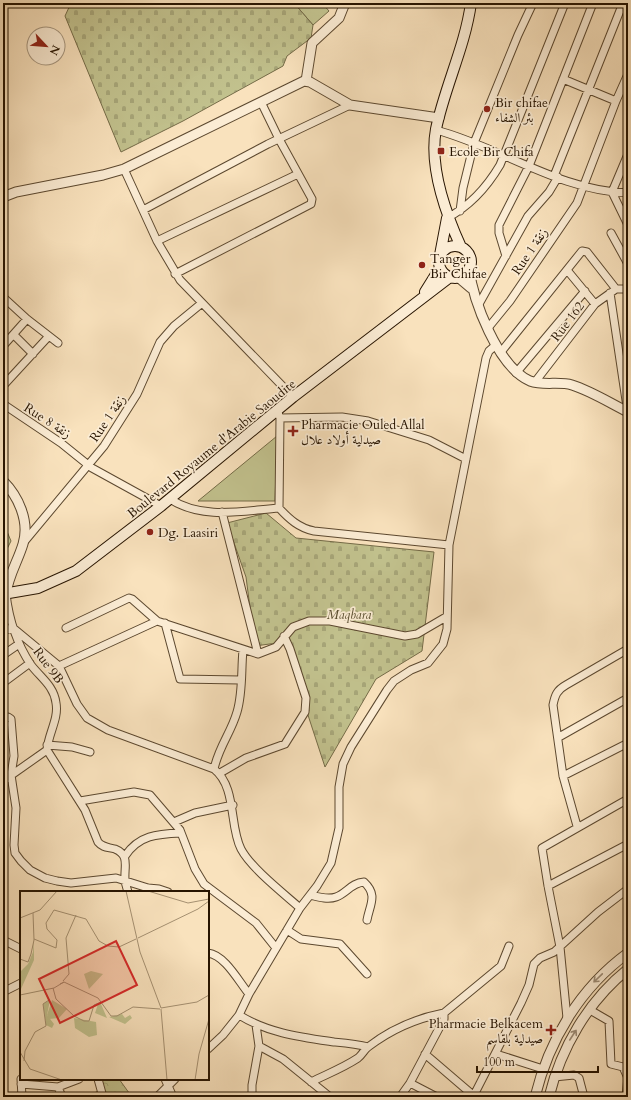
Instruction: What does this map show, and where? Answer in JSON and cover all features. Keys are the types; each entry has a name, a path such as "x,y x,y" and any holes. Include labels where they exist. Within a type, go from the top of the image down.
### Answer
{"main road":[{"name":"Boulevard Royaume d'Arabie Saoudite","path":"461,247 447,218 436,162 436,130 462,45 471,3"},
{"name":"Boulevard Royaume d'Arabie Saoudite","path":"423,296 440,263 447,218"},
{"path":"448,247 461,247 469,256 469,268 464,274 454,277 440,263 442,251 448,247"},
{"name":"Boulevard Royaume d'Arabie Saoudite","path":"5,594 38,588 76,571 279,414 293,397 423,296 454,277"}],"street":[{"path":"306,81 311,46 315,39 339,18 345,3"},
{"path":"460,212 463,188 474,143 518,35 533,3"},
{"path":"447,218 460,212 476,197 493,177 505,155 565,3"},
{"path":"506,256 499,233 499,225 529,166 593,3"},
{"path":"479,304 528,216 549,192 623,3"},
{"name":"Rue 1 زنقة","path":"488,328 510,301 574,208 585,185 616,101 628,74"},
{"path":"563,79 589,88 616,101"},
{"path":"3,197 16,192 104,175 124,169 298,83 306,81 350,105 439,118"},
{"path":"176,274 311,204 312,199 279,140 261,102"},
{"path":"143,210 350,105"},
{"path":"436,130 474,143 556,176 612,192 628,193"},
{"path":"628,154 612,192 628,224"},
{"path":"124,169 157,240 176,274 293,397"},
{"path":"157,240 298,174"},
{"path":"611,233 628,264"},
{"path":"209,1045 223,1035 239,1015 249,994 300,908 331,863 339,828 338,787 343,764 352,747 394,681 411,670 428,663 441,648 446,635 449,545 486,358 489,351 498,348 584,250 613,291 626,409"},
{"path":"469,268 471,288 488,328 498,348 516,373 535,382 572,385 626,409"},
{"path":"568,270 595,304"},
{"path":"454,277 471,288"},
{"path":"613,291 628,289"},
{"path":"516,373 585,291"},
{"name":"Rue 162","path":"535,382 595,304 613,291"},
{"path":"4,299 58,343"},
{"name":"Rue 1 زنقة","path":"24,542 87,464 104,446 133,401 160,342 174,326 202,303"},
{"path":"3,346 27,319"},
{"path":"14,335 33,354"},
{"path":"3,386 49,336"},
{"name":"Rue 8 زنقة","path":"3,404 61,443 87,464 161,506"},
{"path":"279,508 279,414 342,417 368,421 429,440 466,459"},
{"name":"Rue 9B","path":"3,481 13,491 20,506 24,530 24,542 8,582 5,594 18,644 30,663 53,690 55,696 57,715 47,748"},
{"path":"170,499 193,510 222,512 279,508 301,527 314,531 449,545"},
{"path":"222,512 258,654"},
{"path":"66,628 128,598 132,599 157,621 258,654 276,647 284,636 300,623 323,621 400,636 409,636 417,634 446,617"},
{"path":"59,666 157,621"},
{"path":"165,623 180,679 240,680"},
{"path":"3,630 13,628 59,666 77,704 87,718 108,730 217,771 246,758 285,744 305,712 306,698 290,649 284,636"},
{"path":"3,655 18,644"},
{"path":"577,826 563,776 559,737 553,705 556,692 628,649"},
{"path":"243,650 238,711 230,732 218,753 217,771 233,805 236,835 242,851 250,862 300,908"},
{"path":"3,683 30,663"},
{"path":"559,737 628,698"},
{"path":"3,719 8,717 11,719 14,756 11,775 16,808 15,853 30,870 45,878 65,883 116,878 148,888 165,891"},
{"path":"563,776 628,743"},
{"path":"3,781 47,748 72,747 90,752"},
{"path":"47,748 80,801 101,846 116,850 125,856"},
{"path":"80,801 128,793 146,794 154,799 174,822 181,833 199,878 209,891"},
{"path":"567,1018 560,946 542,848 577,826 628,799"},
{"path":"174,822 194,813 233,805"},
{"path":"128,891 125,880 125,856 132,846 148,837 181,833"},
{"path":"548,886 628,844"},
{"path":"310,895 321,898 336,897 357,882 364,882 373,894 366,920"},
{"path":"425,1054 474,1096 524,996 534,964 540,958 560,946 598,912 628,889"},
{"path":"210,893 230,902 256,923 276,948"},
{"path":"287,930 301,939 340,944 367,974"},
{"path":"3,940 20,948"},
{"path":"311,1082 344,1066 360,1056 368,1047 418,1020 444,1013 501,966 509,946"},
{"path":"209,953 212,953 224,962 249,994"},
{"path":"534,1097 543,1068 567,1018 579,1000 597,980 628,953"},
{"path":"549,1097 554,1077 570,1038 607,989 628,969"},
{"path":"3,992 20,984"},
{"path":"590,1010 609,1021 611,1064 623,1067 628,1077 626,1097"},
{"path":"400,1097 410,1083 444,1019 444,1013"},
{"path":"239,1015 256,1025 264,1026 285,1035 368,1047"},
{"path":"252,1097 252,1085 259,1046 256,1025"},
{"path":"259,1046 283,1059 330,1097"},
{"path":"496,1054 543,1068"},
{"path":"554,1077 574,1076 579,1078 584,1097"},
{"path":"22,1097 21,1082 58,1087 76,1080"},
{"path":"98,1080 103,1097"},
{"path":"156,1097 167,1082"},
{"path":"167,1082 173,1097"},
{"path":"410,1083 437,1097"},
{"path":"58,1087 62,1097"}],"green space":[{"path":"71,3 294,3 313,25 311,38 287,56 283,66 183,121 121,152 65,16"},
{"path":"294,3 322,3 329,11 313,25"},
{"path":"277,436 275,501 198,501"},
{"name":"Maqbara","path":"266,513 296,538 434,552 422,651 376,679 325,767 284,642 255,646 246,577 227,523"},
{"path":"3,522 11,541 3,557"},
{"path":"96,1080 120,1080 132,1097 87,1097 98,1091"}],"place":[{"name":"Bir chifae بئر الشفاء","path":"487,109"},
{"name":"Ecole Bir Chifa","path":"441,151"},
{"name":"Tanger Bir Chifae","path":"422,265"},
{"name":"Pharmacie Ouled Allal صيدلية أولاد علال","path":"293,431"},
{"name":"Dg. Laasiri","path":"150,532"},
{"name":"Pharmacie Belkacem صيدلية بلقاسم","path":"551,1030"}]}
